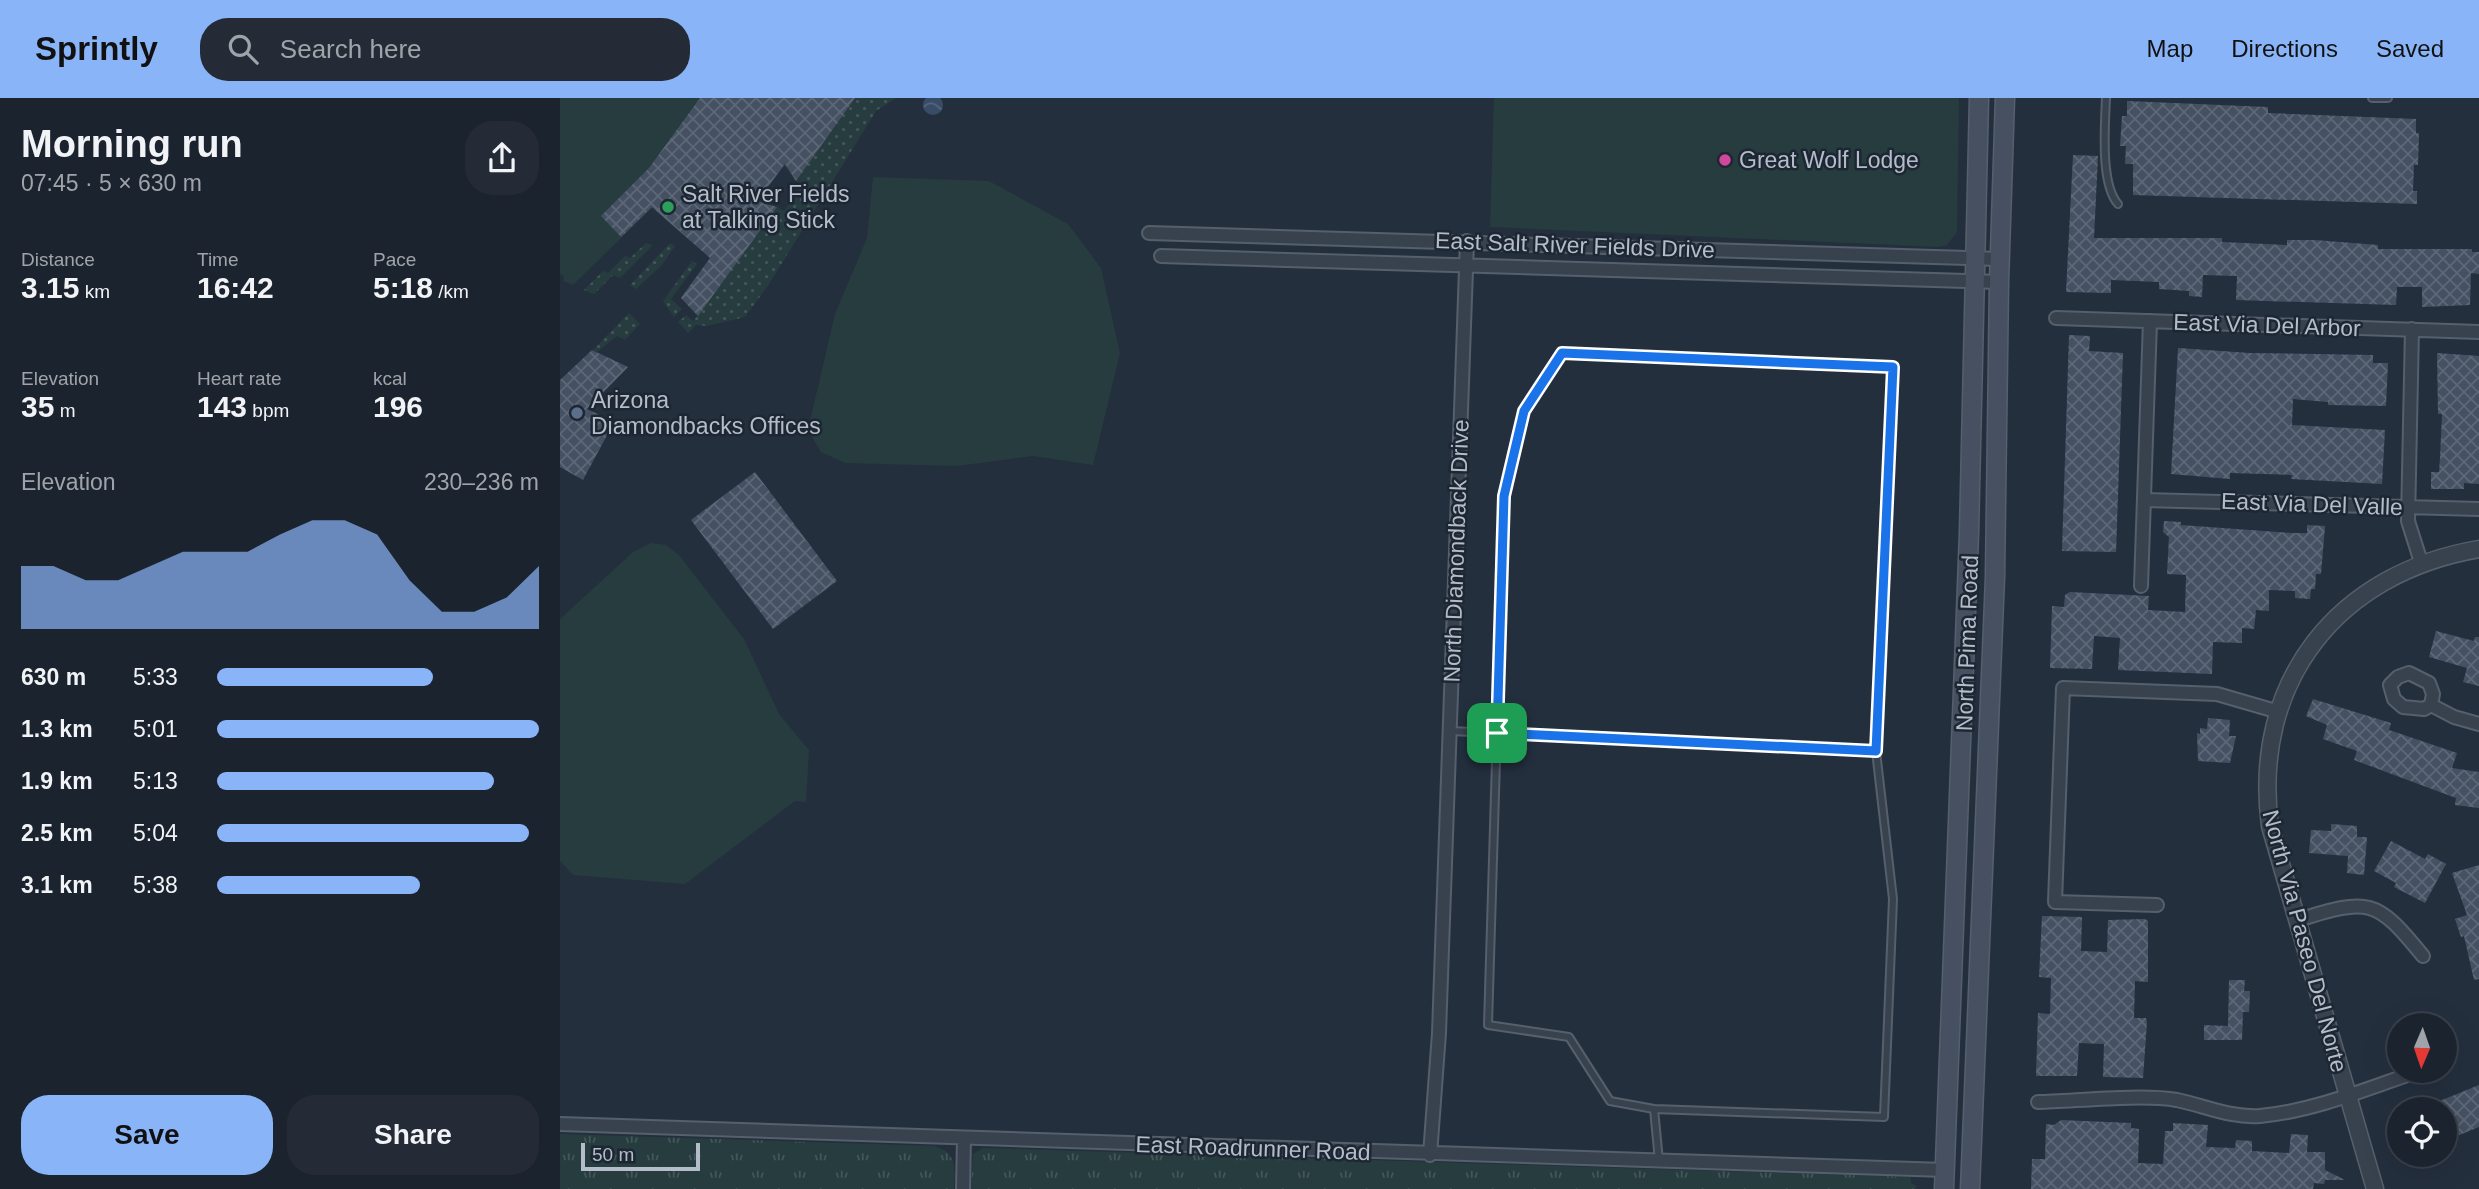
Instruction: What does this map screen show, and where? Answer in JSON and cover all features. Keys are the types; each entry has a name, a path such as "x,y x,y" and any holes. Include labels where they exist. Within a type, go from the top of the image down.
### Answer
{"main road":[{"name":"North Pima Road","path":"1944,1189 1969,533 1979,98"},
{"name":"North Pima Road","path":"1970,1189 1995,577 1999,282 2005,98"}],"street":[{"name":"East Salt River Fields Drive","path":"1149,233 2000,259"},
{"name":"North Diamondback Drive","path":"1430,1155 1439,1033 1467,241"},
{"name":"East Salt River Fields Drive","path":"1161,256 1999,282"},
{"name":"East Via Del Arbor","path":"2056,318 2479,332"},
{"path":"2141,586 2150,321"},
{"path":"2412,329 2408,507 2411,535 2421,562"},
{"name":"East Via Del Valle","path":"2144,500 2479,509"},
{"name":"North Via Paseo Del Norte","path":"2375,1189 2273,837 2267,800 2267,772 2279,712 2306,653 2330,624 2360,596 2421,562 2479,548"},
{"path":"2157,905 2055,902 2063,688 2217,694 2279,712"},
{"path":"2431,705 2454,717 2479,724"},
{"path":"2298,920 2330,910 2365,906 2393,919 2423,956"},
{"path":"2038,1102 2176,1100 2238,1116 2262,1115 2348,1096 2387,1082"},
{"name":"East Roadrunner Road","path":"560,1124 1430,1155 1945,1170"},
{"path":"962,1189 964,1138"}],"lane":[{"path":"2106,98 2106,158 2111,196 2118,204"},
{"path":"2372,98 2388,98"},
{"path":"1562,353 1893,367 1876,751 1893,898 1884,1117 1654,1109 1610,1101 1569,1037 1488,1025 1504,496 1524,411 1562,353"},
{"path":"1450,731 1876,751"},
{"path":"1654,1109 1659,1161"}],"green space":[{"name":"Salt River Fields at Talking Stick","path":"560,98 855,98 796,181 784,165 758,201 777,207 698,316 681,298 716,249 699,237 693,243 652,208 573,285 563,281 564,276 560,274"},
{"path":"855,98 896,98 876,111 769,284 745,317 706,326 696,325 688,333 678,322 686,315 693,321 695,319 777,207 784,211 802,186 796,181"},
{"name":"Great Wolf Lodge","path":"1494,98 1959,98 1957,232 1947,245 1938,247 1490,227"},
{"path":"873,177 989,181 1068,224 1101,268 1120,353 1093,465 1033,456 957,466 845,463 821,452 812,437 810,421 835,314 867,238"},
{"path":"646,243 653,245 620,278 613,275 594,294 584,290 603,271 608,273 625,256 630,258"},
{"path":"670,243 675,246 662,265 636,289 630,285"},
{"path":"692,261 697,264 671,299 682,309 674,317 663,301"},
{"path":"629,313 640,324 625,340 617,336 597,352 593,350"},
{"path":"651,543 666,545 679,555 744,639 779,714 809,750 806,802 795,801 685,884 573,875 560,861 560,619 633,552"},
{"path":"560,1134 934,1146 951,1157 954,1189 560,1189"},
{"path":"983,1148 1911,1177 1911,1183 1917,1186 1915,1189 971,1189 973,1154"}],"water":[{"path":"933,95 940,98 943,105 940,112 933,115 926,112 923,105 926,98"}],"building":[{"name":"Salt River Fields at Talking Stick","path":"700,98 855,98 796,181 785,164 757,201 777,207 698,316 681,298 710,258 652,207 621,237 601,216 649,168"},
{"path":"2127,101 2268,107 2268,113 2416,119 2416,133 2419,133 2418,165 2414,165 2413,191 2417,191 2417,204 2133,195 2133,164 2125,164 2126,146 2120,146 2122,116 2127,116"},
{"path":"2073,155 2098,156 2094,238 2222,238 2222,242 2287,245 2287,240 2315,240 2378,245 2378,249 2472,249 2472,252 2479,252 2479,274 2471,273 2470,305 2422,307 2422,287 2397,287 2396,305 2236,300 2237,276 2203,275 2202,297 2189,296 2189,291 2159,289 2159,282 2111,280 2111,293 2066,292"},
{"path":"2069,335 2090,336 2089,351 2123,353 2116,552 2062,551"},
{"path":"2178,348 2250,353 2373,355 2373,363 2388,363 2386,406 2328,405 2328,402 2293,399 2292,425 2385,430 2382,484 2291,479 2292,475 2230,473 2230,479 2171,474"},
{"name":"Arizona Diamondbacks Offices","path":"592,350 628,367 587,409 614,422 583,480 560,467 560,380"},
{"path":"2437,353 2479,356 2479,484 2464,483 2464,489 2431,489 2431,472 2439,472 2442,414 2438,414"},
{"path":"755,472 837,581 773,629 691,520"},
{"path":"2164,521 2181,522 2181,525 2292,533 2307,533 2307,525 2325,526 2321,574 2316,574 2315,589 2311,589 2310,599 2295,598 2295,591 2269,590 2269,611 2256,610 2254,629 2242,628 2242,643 2213,642 2212,674 2118,670 2120,638 2094,636 2092,669 2050,668 2052,606 2064,607 2065,595 2070,592 2149,596 2148,610 2185,612 2186,575 2167,574 2169,537 2163,532"},
{"path":"2436,631 2474,641 2475,637 2479,637 2479,686 2463,682 2467,668 2429,657"},
{"path":"2313,699 2391,723 2389,730 2457,753 2452,768 2479,772 2479,808 2455,805 2456,798 2354,760 2357,751 2323,739 2327,725 2306,716"},
{"path":"2208,718 2230,720 2229,736 2236,736 2230,763 2198,761 2197,733 2200,734 2200,728 2207,729"},
{"path":"2331,824 2357,826 2357,837 2367,837 2364,875 2347,873 2348,856 2309,853 2311,830 2331,831"},
{"path":"2391,841 2425,859 2428,854 2446,864 2425,903 2394,887 2396,883 2374,871"},
{"path":"2479,865 2479,979 2474,980 2464,936 2461,937 2455,919 2467,915 2452,873"},
{"path":"2042,916 2082,917 2081,951 2107,952 2108,920 2148,921 2148,982 2135,981 2134,1018 2146,1018 2147,1022 2143,1078 2103,1077 2104,1044 2079,1043 2077,1076 2036,1076 2038,1013 2050,1014 2051,978 2039,977"},
{"path":"2229,980 2245,980 2244,991 2250,991 2249,1012 2243,1012 2242,1040 2204,1040 2204,1025 2228,1026"},
{"path":"2479,1085 2479,1127 2457,1136 2457,1097 2450,1097"},
{"path":"2061,1120 2131,1123 2131,1128 2139,1129 2138,1163 2163,1164 2165,1131 2173,1131 2173,1123 2208,1125 2206,1147 2235,1148 2236,1140 2252,1141 2252,1151 2289,1153 2291,1134 2308,1135 2307,1152 2325,1152 2325,1170 2345,1180 2314,1183 2313,1189 2031,1189 2032,1159 2045,1159 2046,1124 2054,1125"}],"place":[{"name":"Great Wolf Lodge","path":"1725,160"},
{"name":"Salt River Fields at Talking Stick","path":"668,207"},
{"name":"Arizona Diamondbacks Offices","path":"577,413"}],"route":[{"path":"1562,353 1893,367 1876,751 1497,733 1504,496 1524,411 1562,353"}]}
